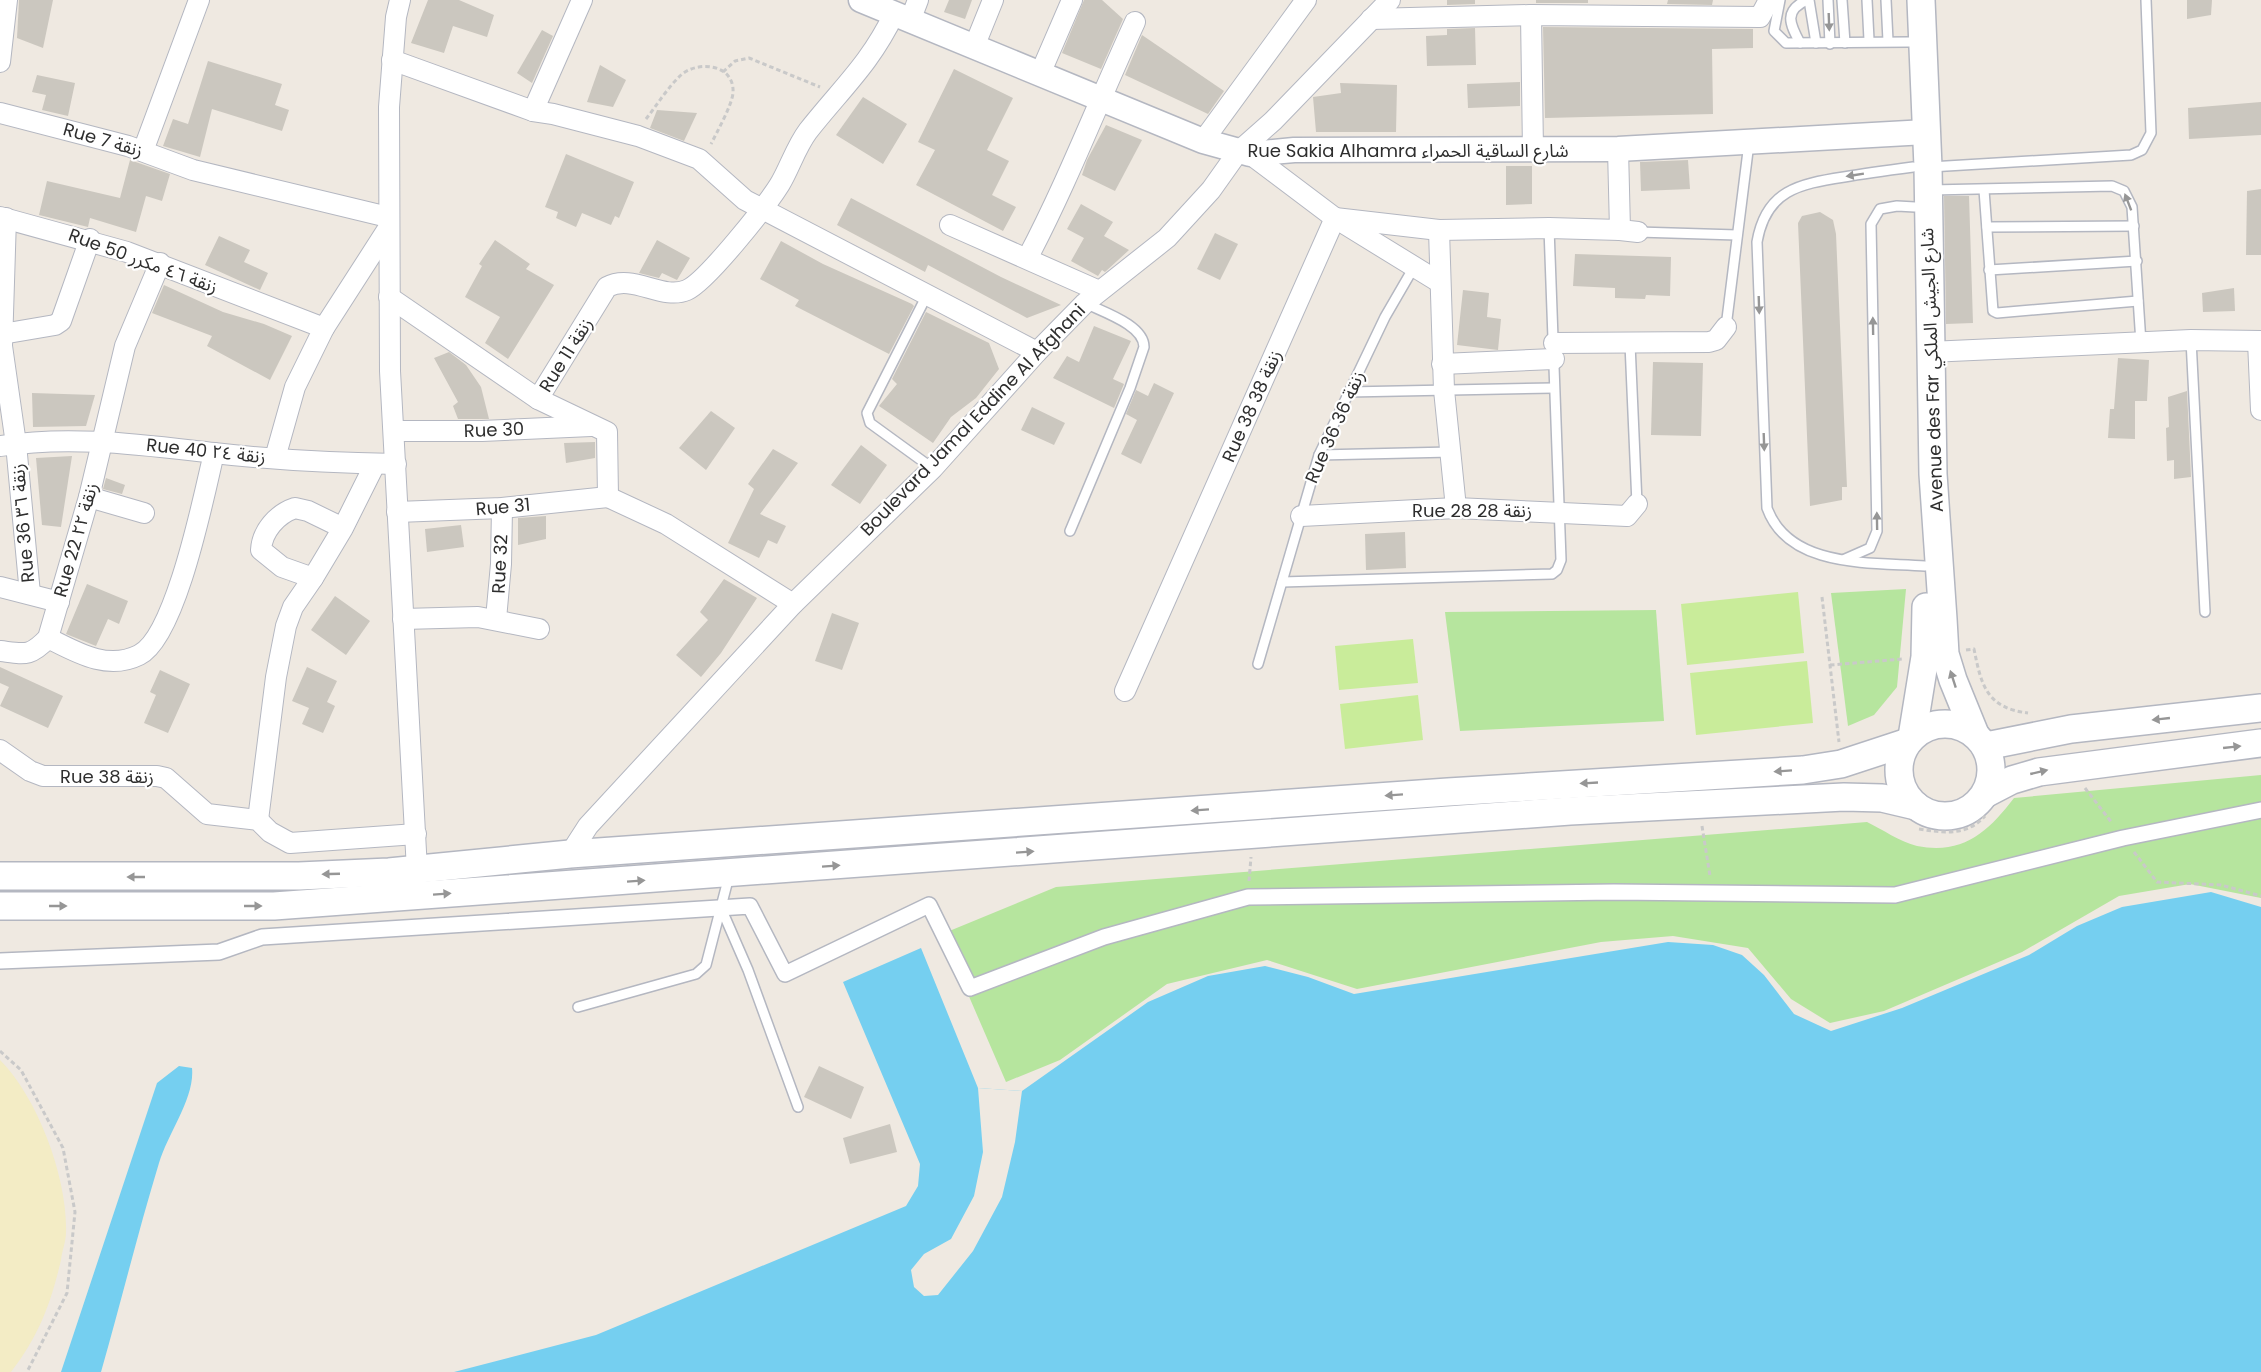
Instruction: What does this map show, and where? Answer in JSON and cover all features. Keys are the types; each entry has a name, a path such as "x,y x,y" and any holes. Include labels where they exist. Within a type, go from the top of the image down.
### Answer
{"main road":[{"name":"Avenue des Far شارع الجيش الملكي","path":"1906,0 1898,41 1919,132"},
{"name":"Avenue des Far شارع الجيش الملكي","path":"1910,740 1935,655 1934,485 1919,132 1921,0"},
{"name":"Avenue des Far شارع الجيش الملكي","path":"1921,183 1925,566 1935,655 1953,680 1980,740"},
{"path":"1980,740 2261,708"},
{"path":"0,876 299,876 417,870 570,854 1448,792 1803,770 1841,764 1910,740 1923,729 1936,724 1963,726 1980,740 1991,762 1991,778 1985,794 1975,806 1961,814 1946,817 1930,814 1916,806 1882,798 1844,797 1570,811 274,906 0,906"},
{"path":"1910,740 1900,759 1899,776 1905,793 1916,806"},
{"path":"1985,794 2012,780 2039,772 2261,743"}],"street":[{"path":"143,151 199,0"},
{"path":"400,0 396,17 389,107 389,297 397,513 417,870"},
{"path":"533,111 582,0"},
{"name":"Rue Sakia Alhamra شارع الساقية الحمراء","path":"861,0 907,11 974,47 1203,141 1244,153 1294,150 1618,149 1919,132"},
{"path":"974,47 993,0"},
{"path":"1040,74 1072,0"},
{"path":"1203,141 1306,0"},
{"name":"Boulevard Jamal Eddine Al Afghani","path":"570,854 588,826 793,604 933,468 1037,352 1092,297 1181,224 1273,121 1390,0"},
{"path":"1371,19 1531,15 1594,8 1760,17 1769,0"},
{"path":"0,62 4,8"},
{"name":"Rue 11 زنقة","path":"538,399 607,287 620,283 676,294 688,290 764,210 781,183 806,134 907,11"},
{"path":"1531,15 1533,151"},
{"path":"1028,257 1060,196 1099,99 1135,22"},
{"path":"392,60 533,111 554,114 634,135 703,163 738,195 764,210 1037,352"},
{"name":"Rue 7 زنقة","path":"0,113 143,151 204,172 388,222"},
{"path":"1335,218 1439,230 1549,228 1629,231 1618,149"},
{"path":"1244,153 1335,218 1439,282"},
{"name":"Rue 50 زنقة ٤٦ مكرر","path":"3,218 90,239 160,263 324,328"},
{"name":"Rue 36 زنقة ٣٦","path":"3,218 2,342 8,445 30,594"},
{"name":"Rue 38 زنقة 38","path":"1125,691 1335,218"},
{"path":"275,458 295,387 324,328 388,222"},
{"path":"950,225 1028,257 1092,297"},
{"path":"1439,230 1442,364 1456,508"},
{"path":"2,342 61,321 90,239"},
{"name":"Rue 22 زنقة ٢٢","path":"48,638 89,497 125,346 160,263"},
{"path":"389,297 538,399 609,434 608,496 666,524 793,604"},
{"path":"1442,364 1630,344 1709,342 1716,340 1726,327"},
{"path":"1929,352 2191,340 2259,341 2261,410"},
{"name":"Rue 30","path":"394,431 482,431 594,426"},
{"name":"Rue 40 زنقة ٢٤","path":"8,445 101,441 275,458 396,464"},
{"path":"0,651 24,654 34,652 48,638 86,657 113,662 140,655 161,630 175,600 214,453"},
{"path":"375,464 343,528 293,607 285,626 276,677 258,820 270,832 290,843 416,834"},
{"name":"Rue 31","path":"397,513 502,508 608,496"},
{"path":"89,497 144,513"},
{"name":"Rue 28 زنقة 28","path":"1301,516 1456,508 1627,516 1637,504"},
{"path":"313,578 288,570 263,554 261,541 267,531 280,516 295,508 308,511 343,528"},
{"name":"Rue 32","path":"496,619 501,564 502,508"},
{"path":"0,587 59,602"},
{"path":"403,619 478,617 539,629"},
{"name":"Rue 38 زنقة","path":"0,750 30,771 44,776 157,776 166,778 207,814 258,820"},
{"path":"0,961 219,952 262,937 750,906 785,974 929,905 970,988 1104,937 1248,897 1713,893 1895,895 2123,838 2261,810"}],"lane":[{"path":"1780,0 1774,31 1786,43 1830,44 1869,40 1898,41 1886,0"},
{"path":"1800,43 1790,23 1792,11 1795,5 1808,0 1815,43"},
{"path":"1828,0 1830,44"},
{"path":"1842,0 1845,43"},
{"path":"1867,0 1869,40"},
{"path":"1842,560 1870,548 1877,531 1871,224 1880,209 1897,206 1921,183 2131,155 2142,150 2151,133 2146,0"},
{"path":"1726,327 1749,141"},
{"path":"1925,566 1842,560 1803,548 1787,538 1771,521 1767,508 1757,242 1759,229 1770,207 1787,191 1802,184 1921,183 1984,190 2112,186 2128,196 2134,226 2141,343"},
{"path":"1984,190 1991,308 1997,313 2138,301"},
{"path":"1987,227 2134,226"},
{"path":"1282,582 1552,574 1557,570 1561,560 1549,228"},
{"path":"1629,231 1737,235"},
{"path":"1989,270 2137,261"},
{"name":"Rue 36 زنقة 36","path":"1258,664 1319,455 1348,392 1414,267"},
{"path":"927,296 867,412 870,423 933,468"},
{"path":"1070,531 1130,388 1144,347 1144,341 1137,331 1092,297"},
{"path":"2191,340 2205,612"},
{"path":"1630,344 1637,504"},
{"path":"1348,392 1554,388"},
{"path":"1319,455 1451,452"},
{"path":"578,1006 696,974 706,965 730,874"},
{"path":"721,908 748,970 798,1107"}],"path":[{"path":"723,73 735,61 749,58 839,95"},
{"path":"634,135 681,75 699,65 707,64 723,73 731,83 733,94 703,163"},
{"path":"1822,597 1841,764"},
{"path":"1830,665 1974,649 1980,682 1985,692 2004,706 2034,714"},
{"path":"1700,804 1713,893"},
{"path":"1248,897 1251,856"},
{"path":"0,1051 21,1070 63,1148 75,1212 67,1293 27,1372"}],"green space":[{"path":"1906,589 1897,687 1874,715 1848,726 1831,593"},
{"path":"1798,592 1804,653 1687,665 1681,604"},
{"path":"1656,610 1664,721 1460,731 1445,612"},
{"path":"1413,639 1418,683 1339,690 1335,646"},
{"path":"1807,661 1813,723 1696,735 1690,673"},
{"path":"1418,695 1423,740 1345,749 1340,704"},
{"path":"2261,775 2261,898 2190,884 2119,896 2022,952 1884,1011 1830,1023 1791,999 1748,948 1673,936 1601,942 1357,989 1267,960 1167,984 1060,1060 1006,1082 942,934 1056,887 1867,822 1917,846 1948,847 1961,844 1984,831 2014,798"}],"sand":[{"path":"0,1060 27,1095 48,1140 62,1189 66,1233 57,1276 43,1319 21,1359 11,1372 0,1372"}],"water":[{"path":"2211,892 2261,907 2261,1372 454,1372 596,1335 906,1206 918,1186 920,1164 843,982 921,948 978,1088 1022,1091 1148,1002 1208,976 1265,966 1308,977 1354,994 1668,942 1713,945 1742,955 1764,975 1794,1014 1831,1031 1902,1008 2029,955 2077,926 2122,907"},
{"path":"179,1066 192,1068 189,1091 159,1163 101,1372 61,1372 157,1083"}],"pier":[{"path":"978,1088 1022,1091 1015,1142 1002,1197 973,1251 938,1295 924,1296 914,1287 911,1270 924,1254 951,1239 974,1196 983,1152"}],"building":[{"path":"19,0 53,0 43,48 17,38"},
{"path":"428,0 459,0 494,15 487,37 453,26 444,53 411,43"},
{"path":"949,0 972,0 965,19 944,12"},
{"path":"1084,0 1102,0 1123,19 1101,69 1062,53"},
{"path":"1447,0 1475,0 1475,4 1447,5"},
{"path":"1536,0 1588,0 1588,3 1536,3"},
{"path":"1668,0 1713,0 1712,5 1667,4"},
{"path":"2187,0 2212,0 2211,15 2187,19"},
{"path":"1543,27 1753,29 1753,48 1712,49 1713,114 1545,118"},
{"path":"1475,28 1476,65 1427,66 1426,36 1447,35 1447,29"},
{"path":"542,30 553,36 532,83 517,73"},
{"path":"1142,35 1224,91 1208,114 1125,75"},
{"path":"208,61 282,84 275,105 289,110 282,131 212,109 200,157 163,146 173,119 188,124"},
{"path":"600,65 626,80 613,107 587,102"},
{"path":"954,69 1013,98 987,150 1009,161 992,195 1016,207 1003,231 916,185 935,150 918,142"},
{"path":"37,75 75,83 68,116 42,110 46,95 32,92"},
{"path":"1520,82 1520,106 1468,108 1467,84"},
{"path":"1340,83 1397,85 1396,132 1316,132 1313,97 1341,93"},
{"path":"863,97 907,124 883,164 836,135"},
{"path":"2261,102 2261,135 2189,139 2188,108"},
{"path":"657,110 697,113 684,141 650,128"},
{"path":"1106,125 1142,140 1115,191 1082,175 1087,160"},
{"path":"566,154 634,182 619,218 615,216 611,225 582,213 576,227 556,218 558,212 545,207"},
{"path":"130,160 170,174 162,201 146,196 136,232 90,218 88,227 39,215 47,181 120,198"},
{"path":"1688,160 1690,189 1641,191 1640,162"},
{"path":"1506,166 1532,166 1532,204 1506,205"},
{"path":"2261,189 2261,255 2246,255 2247,191"},
{"path":"1944,196 1969,196 1973,323 1946,324"},
{"path":"851,198 1001,277 1061,305 1027,318 928,265 925,272 837,225"},
{"path":"1081,204 1113,222 1104,236 1129,250 1105,272 1102,270 1098,276 1071,261 1084,238 1067,229"},
{"path":"1820,212 1833,220 1836,234 1847,487 1842,487 1842,500 1810,506 1798,223 1802,216"},
{"path":"1215,233 1238,244 1220,280 1197,269"},
{"path":"219,236 250,250 244,262 268,273 260,290 205,265"},
{"path":"495,240 530,264 526,269 554,285 508,359 485,343 500,317 465,297 482,266 479,264"},
{"path":"657,240 690,258 677,280 662,273 659,278 639,273"},
{"path":"781,241 823,264 914,306 889,354 795,306 799,300 760,279"},
{"path":"1575,254 1671,257 1670,296 1646,295 1645,299 1615,298 1615,288 1573,286"},
{"path":"164,285 223,312 264,324 292,336 270,380 207,346 212,336 152,313"},
{"path":"2234,288 2235,311 2203,312 2202,293"},
{"path":"1463,290 1489,293 1487,317 1501,319 1498,350 1457,345"},
{"path":"926,312 989,343 999,369 976,398 951,417 933,443 879,406 897,384 892,379"},
{"path":"1094,326 1131,341 1113,379 1124,384 1114,408 1053,378 1067,356 1079,362"},
{"path":"449,352 466,365 481,387 489,419 458,419 453,406 458,402 434,358"},
{"path":"2118,358 2149,360 2147,401 2135,401 2135,439 2108,438 2110,409 2114,409"},
{"path":"1653,362 1703,363 1701,436 1651,435"},
{"path":"1154,383 1174,393 1141,464 1121,454 1137,420 1126,414 1136,390 1148,396"},
{"path":"2187,391 2191,477 2174,479 2174,460 2167,461 2168,397"},
{"path":"32,393 95,395 86,426 33,427"},
{"path":"1032,407 1065,423 1054,445 1021,430"},
{"path":"711,411 735,428 706,470 679,448"},
{"path":"595,442 595,458 566,463 564,443"},
{"path":"861,445 887,465 860,504 831,485"},
{"path":"773,449 798,463 760,514 786,526 777,544 768,540 759,558 728,543 754,489 748,484"},
{"path":"72,456 61,527 42,525 36,458"},
{"path":"106,478 125,485 122,494 103,489"},
{"path":"546,516 546,539 518,545 518,518"},
{"path":"461,525 464,547 427,552 425,529"},
{"path":"1405,532 1406,568 1366,570 1365,534"},
{"path":"724,579 757,598 721,653 701,677 676,655 708,620 700,612"},
{"path":"87,584 128,601 119,624 108,619 96,646 66,634"},
{"path":"335,596 370,621 346,655 311,630"},
{"path":"832,613 859,623 842,670 815,661"},
{"path":"0,667 63,696 48,728 0,706 9,687 0,683"},
{"path":"307,667 337,681 327,702 335,706 323,733 302,724 309,708 292,701"},
{"path":"160,670 190,684 168,733 144,723 156,695 150,692"},
{"path":"819,1066 864,1087 851,1119 804,1097"},
{"path":"890,1124 897,1152 850,1164 843,1138"}]}
